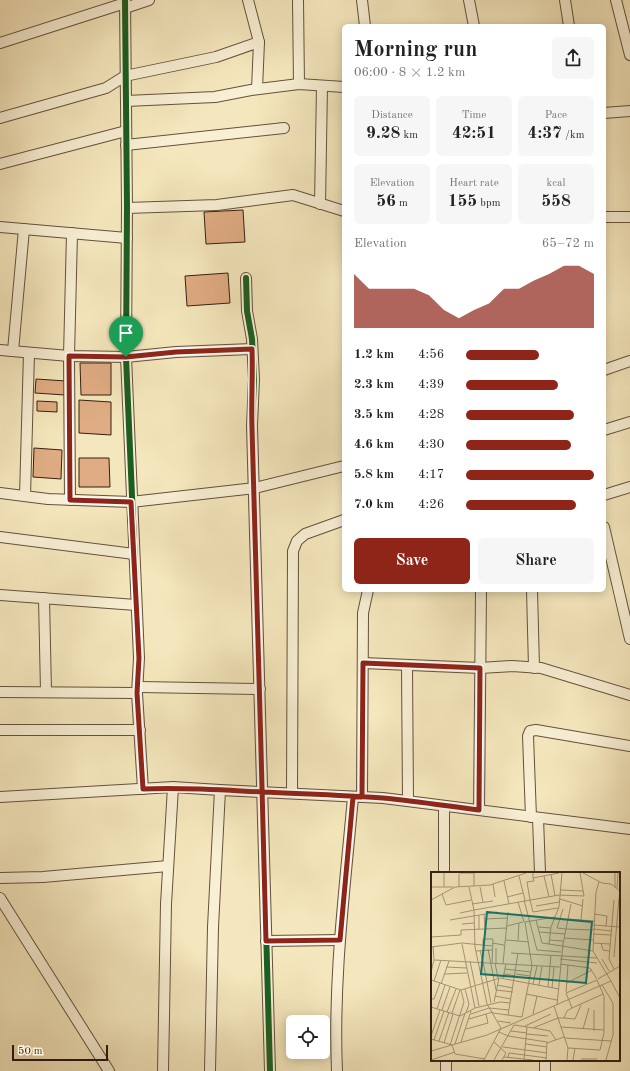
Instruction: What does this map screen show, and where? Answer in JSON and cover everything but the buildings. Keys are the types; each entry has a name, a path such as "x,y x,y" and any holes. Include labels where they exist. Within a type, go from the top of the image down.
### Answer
{"street":[{"path":"0,43 125,4 150,0"},
{"path":"248,0 259,42 257,89"},
{"path":"298,0 299,84"},
{"path":"362,0 365,24"},
{"path":"469,0 474,24"},
{"path":"565,0 569,24"},
{"path":"616,0 630,55"},
{"path":"125,4 127,208 126,357 143,789"},
{"path":"0,118 106,88 125,76 216,57 259,42"},
{"path":"126,101 215,97 257,89 299,84 342,87"},
{"path":"320,204 322,86"},
{"path":"606,113 630,111"},
{"path":"126,145 284,128"},
{"path":"0,164 126,131"},
{"path":"127,208 217,205 293,196 342,210"},
{"path":"606,217 630,217"},
{"path":"0,227 127,238"},
{"path":"13,351 24,229"},
{"path":"70,500 69,356 72,233"},
{"path":"246,278 247,312 252,339 254,379 252,426 255,488 270,1071"},
{"path":"0,350 69,356 126,357 176,352 252,349"},
{"path":"25,496 29,353"},
{"path":"606,369 630,361"},
{"path":"606,429 630,422"},
{"path":"0,493 70,500 131,502 255,488 342,466"},
{"path":"606,494 630,488"},
{"path":"292,793 293,551 297,541 305,534 342,521"},
{"path":"606,536 630,639"},
{"path":"0,537 134,554"},
{"path":"337,1071 337,994 340,940 358,797 364,612 368,592"},
{"path":"479,810 481,592"},
{"path":"532,592 534,668"},
{"path":"0,595 136,605"},
{"path":"44,598 46,692"},
{"path":"363,663 480,668 512,666 541,668 630,694"},
{"path":"407,665 408,801"},
{"path":"0,692 260,689"},
{"path":"0,730 140,730"},
{"path":"540,872 528,736 530,731 536,730 630,746"},
{"path":"163,1071 168,866 173,787"},
{"path":"0,797 173,787 292,793 408,801 630,829"},
{"path":"210,1071 213,927 220,790"},
{"path":"444,806 444,872"},
{"path":"0,878 43,877 168,866"},
{"path":"0,898 109,1071"},
{"path":"266,941 340,940"},
{"path":"545,1061 546,1071"}],"cycle path":[{"path":"125,0 127,208 126,357 139,658 137,693 143,789"},
{"path":"246,278 247,311 252,339 254,379 252,426 270,1071"}],"route":[{"path":"126,357 69,356 70,500 131,502 139,658 139,687 137,693 143,789 173,787 262,792 292,793 353,797 383,798 479,810 480,668 363,663 362,797 353,797 340,940 266,941 262,792 255,488 252,426 252,396 254,379 252,349 176,352 126,357"}]}
